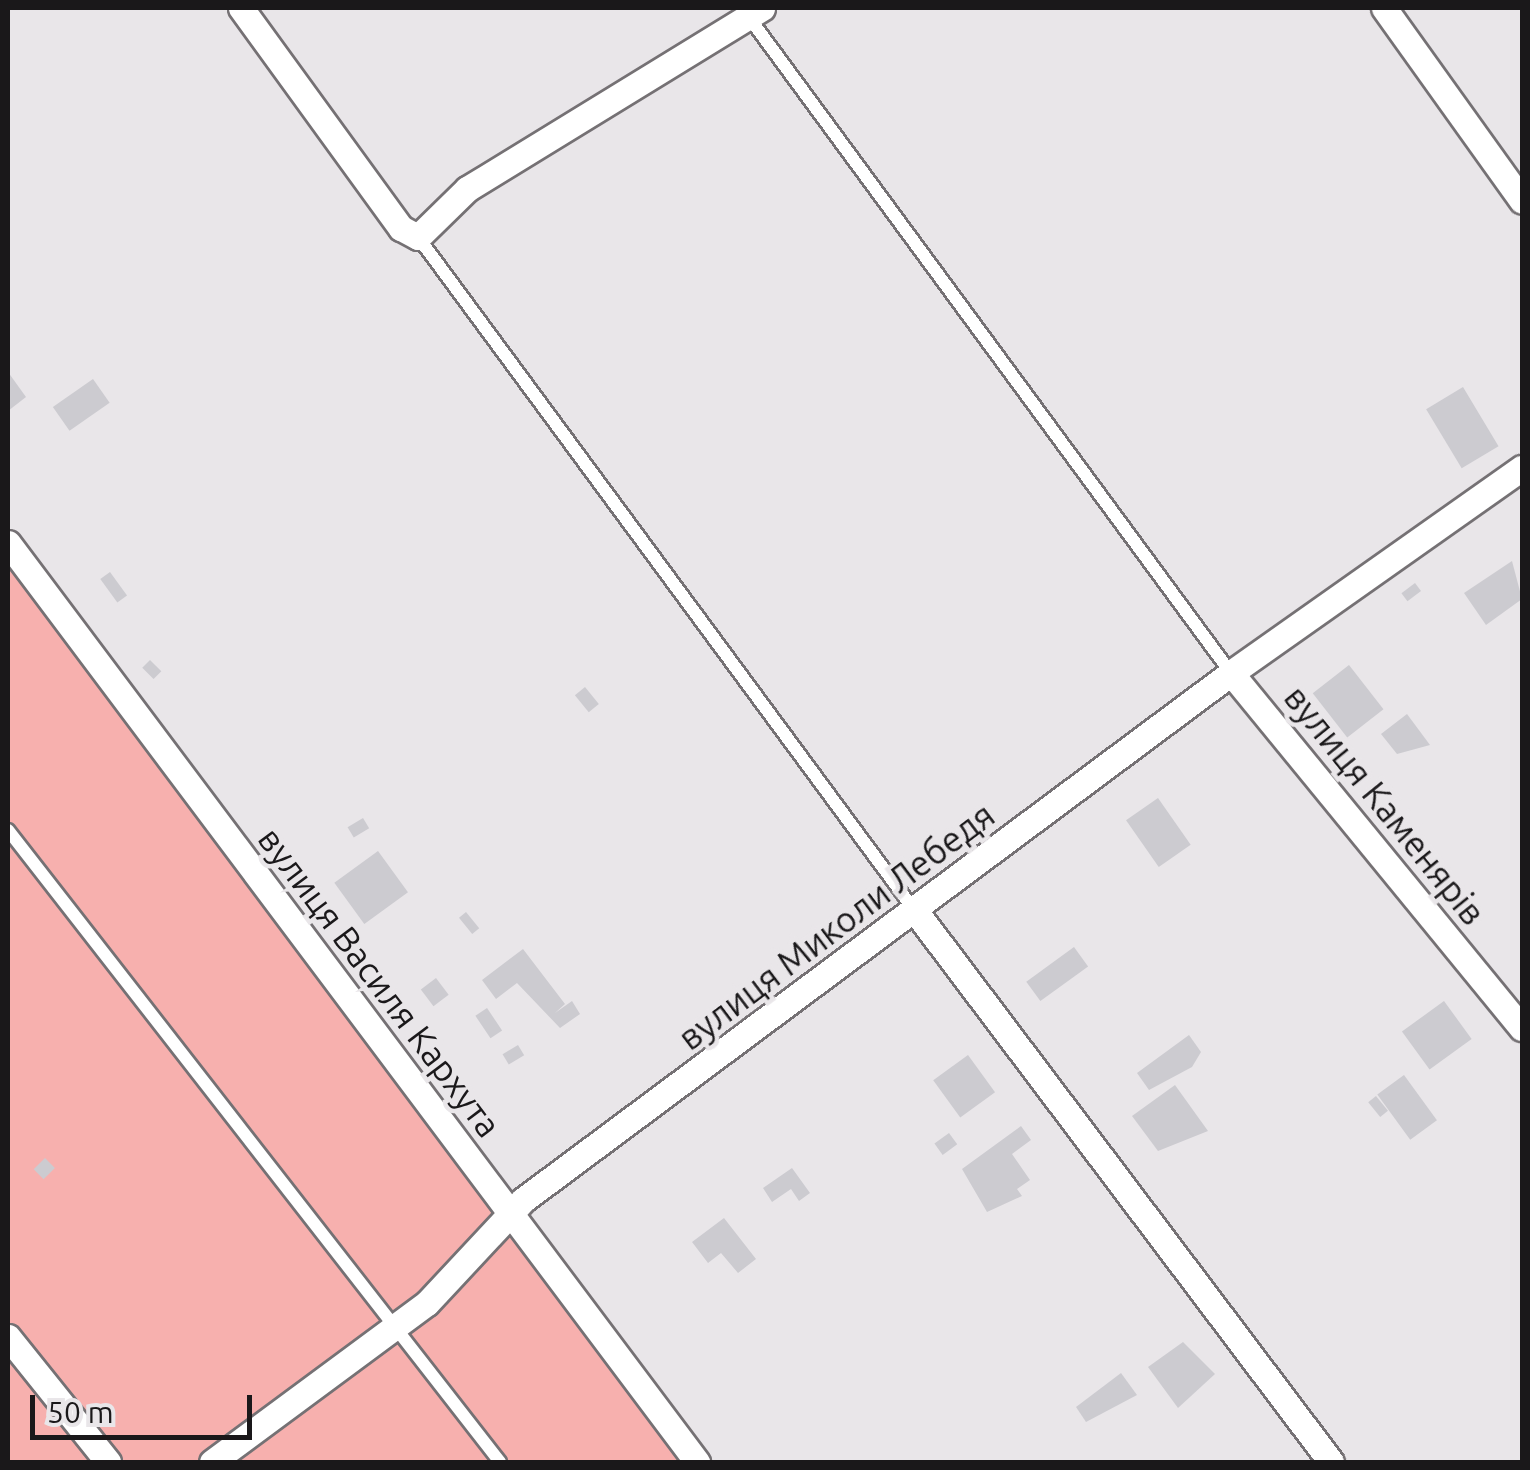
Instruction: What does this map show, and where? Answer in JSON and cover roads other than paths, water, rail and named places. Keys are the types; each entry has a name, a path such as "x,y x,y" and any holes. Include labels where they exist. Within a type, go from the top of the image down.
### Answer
{"street":[{"path":"241,8 402,228 418,237 467,189 755,12"},
{"path":"1384,8 1522,201"},
{"name":"вулиця Миколи Лебедя","path":"212,1462 398,1325 509,1212 916,912 1231,673 1522,468"},
{"name":"вулиця Василя Кархута","path":"8,543 697,1462"},
{"name":"вулиця Каменярів","path":"1231,673 1522,1028"},
{"path":"916,912 1331,1462"},
{"path":"8,1337 108,1462"}],"lane":[{"path":"755,12 1231,673"},
{"path":"418,237 916,912"},
{"path":"8,830 398,1325 500,1462"}]}
